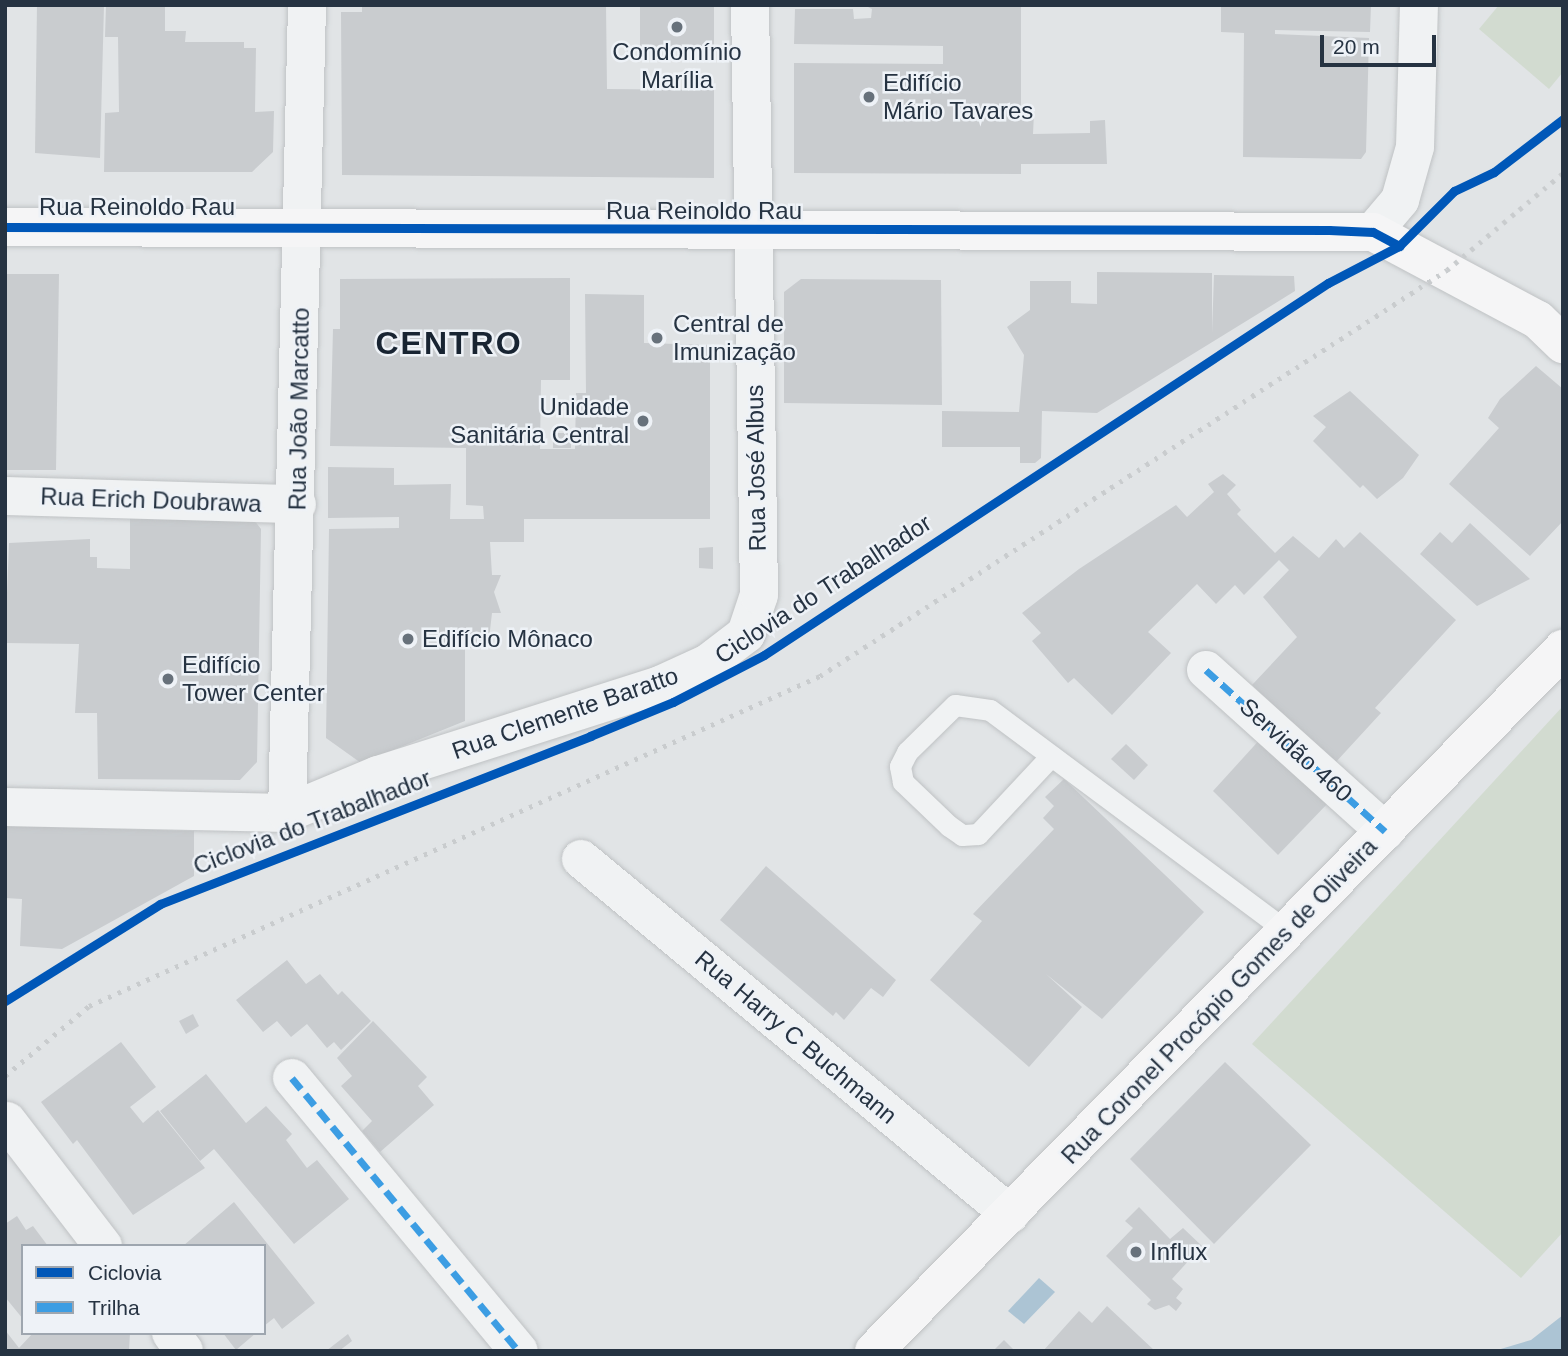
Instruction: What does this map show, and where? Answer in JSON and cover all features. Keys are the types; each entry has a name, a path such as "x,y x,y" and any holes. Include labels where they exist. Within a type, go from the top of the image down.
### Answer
{"main road":[{"name":"Rua Reinoldo Rau","path":"5,227 1373,232 1538,320 1563,344"},
{"name":"Rua Coronel Procópio Gomes de Oliveira","path":"874,1351 1563,649"}],"street":[{"name":"Rua João Marcatto","path":"288,813 307,5"},
{"name":"Rua José Albus","path":"746,634 759,595 750,5"},
{"path":"1373,232 1400,200 1415,147 1419,5"},
{"name":"Rua Erich Doubrawa","path":"5,496 297,504"},
{"name":"Rua Clemente Baratto","path":"5,807 288,813 378,775 660,685 708,663 746,634"},
{"name":"Servidão 460","path":"1206,670 1385,831"},
{"name":"Rua Harry C Buchmann","path":"582,859 1010,1214"},
{"path":"292,1078 519,1351"},
{"path":"7,1121 101,1244"},
{"path":"172,1335 184,1351"}],"lane":[{"path":"1051,756 978,834 962,835 903,782 900,765 907,752 955,705 990,710 1287,931"}],"shaded area":[{"path":"1499,5 1563,5 1563,72 1549,89 1479,29"},
{"path":"1563,706 1563,1232 1521,1278 1252,1044"}],"water":[{"path":"1039,1278 1055,1292 1024,1324 1008,1311"},
{"path":"1563,1315 1563,1351 1494,1351 1531,1340"}],"building":[{"path":"37,5 104,5 100,158 35,153"},
{"path":"106,5 165,6 165,31 186,31 185,42 244,42 244,48 256,48 255,112 274,111 273,152 252,172 104,172 105,113 119,112 118,37 105,37"},
{"path":"362,5 606,5 607,89 714,90 714,178 342,175 341,12 362,12"},
{"name":"Condomínio Marília","path":"640,5 714,5 714,49 640,51"},
{"path":"864,5 1021,5 1021,113 1034,113 1033,134 1090,133 1090,121 1105,120 1107,164 1021,164 1021,174 794,173 794,63 943,64 943,46 794,44 795,9 853,9 854,19 871,18 872,9"},
{"path":"1221,5 1371,5 1370,32 1275,30 1275,34 1369,38 1366,152 1361,159 1243,157 1244,33 1221,32"},
{"path":"1097,272 1212,273 1212,333 1214,275 1294,276 1295,291 1097,413 1042,411 1041,458 1035,463 1020,463 1020,447 942,447 942,411 1019,412 1024,355 1007,327 1030,310 1030,281 1071,281 1071,303 1097,304"},
{"path":"5,274 59,274 56,470 5,470"},
{"path":"570,278 570,380 541,380 540,449 575,449 576,393 586,393 585,294 644,295 644,343 710,345 710,519 524,519 524,542 490,542 492,575 501,575 494,592 501,613 492,613 488,648 465,648 465,721 361,763 326,738 329,529 399,528 399,517 328,518 328,467 394,468 394,485 451,484 450,519 484,519 483,506 466,505 466,448 330,446 333,329 340,329 340,279"},
{"path":"801,279 941,280 942,405 784,403 784,292"},
{"path":"1536,366 1563,389 1563,521 1530,556 1449,484 1499,428 1488,418 1500,399"},
{"path":"1350,391 1419,455 1403,478 1377,499 1363,485 1360,488 1313,441 1326,427 1313,416"},
{"path":"553,433 571,433 571,448 553,448"},
{"path":"1223,474 1236,485 1227,494 1241,510 1237,514 1275,553 1293,536 1319,558 1336,539 1344,548 1360,532 1456,620 1375,708 1381,713 1335,763 1252,685 1297,637 1263,597 1289,570 1279,560 1244,595 1235,585 1216,604 1197,584 1148,632 1171,653 1112,715 1074,678 1068,683 1032,641 1041,633 1022,613 1079,569 1176,505 1187,517 1214,492 1208,484"},
{"name":"Edifício Tower Center","path":"130,516 254,520 261,529 257,762 240,780 98,779 97,713 75,713 79,644 5,643 9,543 90,539 90,557 97,557 97,568 130,569"},
{"path":"1470,523 1530,579 1477,606 1420,554 1440,532 1452,543"},
{"path":"713,547 713,569 699,568 699,548"},
{"path":"1263,736 1330,801 1278,855 1213,791"},
{"path":"1126,744 1148,765 1134,780 1111,759"},
{"path":"1064,779 1204,912 1102,1019 1046,974 1082,1007 1029,1067 930,980 982,921 973,914 1054,829 1043,818 1054,806 1045,797"},
{"path":"7,826 194,831 194,876 62,949 20,946 22,899 5,898"},
{"path":"766,866 896,980 883,997 871,988 844,1020 836,1012 833,1016 720,920"},
{"path":"287,960 306,984 320,974 338,995 342,991 371,1021 341,1050 334,1042 327,1048 307,1024 291,1037 277,1021 263,1032 236,1000"},
{"path":"193,1014 199,1026 186,1034 179,1021"},
{"path":"373,1021 427,1077 418,1086 434,1105 380,1152 362,1131 372,1121 341,1086 352,1076 337,1058"},
{"path":"121,1042 156,1087 130,1107 143,1123 158,1110 205,1168 133,1215 77,1140 73,1144 41,1102"},
{"path":"1225,1062 1311,1145 1214,1244 1130,1159"},
{"path":"206,1074 246,1123 266,1106 292,1134 286,1140 307,1168 317,1160 349,1199 294,1244 214,1149 200,1161 160,1111"},
{"path":"234,1202 315,1303 282,1329 274,1318 266,1324 266,1244 185,1244"},
{"path":"1139,1207 1170,1239 1183,1228 1202,1246 1172,1279 1183,1289 1176,1298 1182,1303 1176,1311 1169,1305 1155,1310 1147,1304 1151,1300 1106,1256 1133,1228 1125,1221"},
{"path":"17,1216 26,1230 33,1226 46,1244 21,1244 21,1317 5,1297 5,1224"},
{"path":"1107,1306 1155,1351 1043,1351 1079,1311 1092,1323"},
{"path":"5,1330 19,1348 31,1335 130,1335 129,1351 5,1351"},
{"path":"348,1334 352,1341 339,1351 326,1351"},
{"path":"225,1335 254,1335 236,1350"},
{"path":"1004,1340 1015,1351 993,1351"}],"railway":[{"path":"5,1076 89,1006 820,676 1447,270 1563,173"}],"marked path":[{"path":"1206,670 1385,831"},
{"path":"292,1078 519,1351"}],"cycle path":[{"name":"Ciclovia do Trabalhador","path":"5,1001 160,904 673,702 764,655 1328,283 1399,246 1454,191 1494,172 1563,119"},
{"path":"5,227 1329,230 1373,232 1399,246"}],"place":[{"name":"Condomínio Marília","path":"677,27"},
{"name":"Edifício Mário Tavares","path":"869,97"},
{"name":"Central de Imunização","path":"657,338"},
{"name":"Unidade Sanitária Central","path":"643,421"},
{"name":"Edifício Mônaco","path":"408,639"},
{"name":"Edifício Tower Center","path":"168,679"},
{"name":"Influx","path":"1136,1252"}],"district":[{"name":"CENTRO","path":"449,343"}]}
